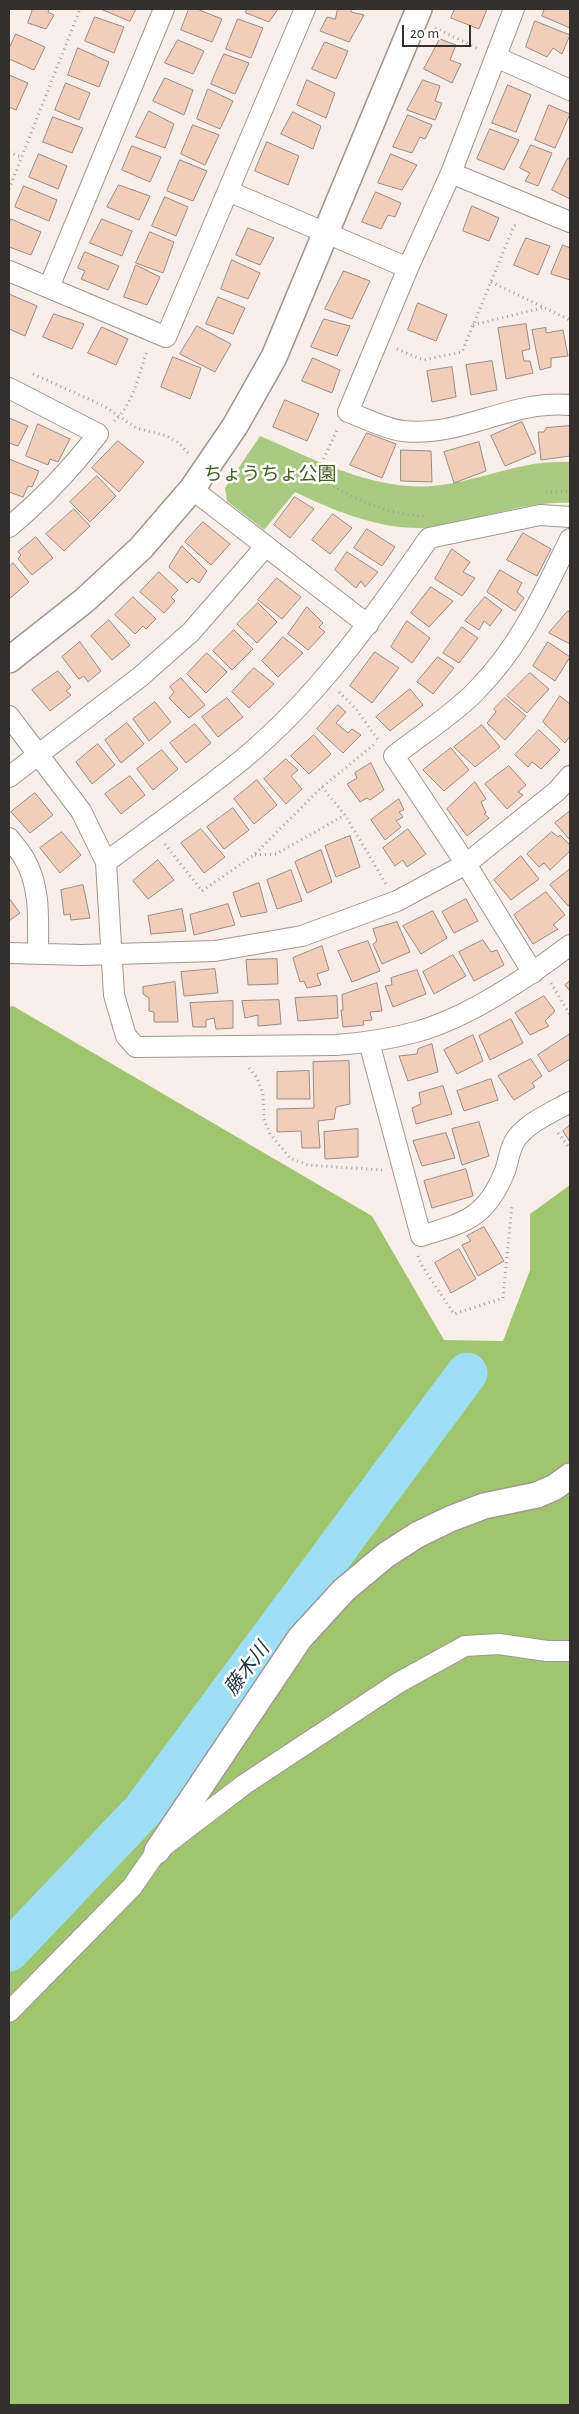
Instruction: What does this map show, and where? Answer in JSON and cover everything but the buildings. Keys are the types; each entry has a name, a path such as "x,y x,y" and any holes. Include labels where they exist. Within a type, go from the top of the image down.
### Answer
{"street":[{"path":"49,287 164,9"},
{"path":"9,271 166,337 305,9"},
{"path":"514,9 451,173 408,268 348,412 402,431 439,431 507,412 560,404 570,405"},
{"path":"9,660 85,600 141,548 192,489 235,426 274,357 417,14"},
{"path":"496,57 570,90"},
{"path":"451,173 570,222"},
{"path":"228,191 408,268"},
{"path":"9,388 98,434 71,470 40,502 9,527"},
{"path":"192,489 368,625"},
{"path":"106,862 244,758 324,678 368,625 429,538 540,515 570,517"},
{"path":"537,970 394,756 475,692 506,656 528,625 570,539"},
{"path":"9,777 140,677 191,632 265,547"},
{"path":"9,716 81,811 106,862 114,995 126,1036 136,1048 369,1042 418,1031 470,1009 537,970 570,946"},
{"path":"9,953 113,955 215,951 302,936 396,901 466,864 557,791 570,776"},
{"path":"9,838 25,860 33,878 37,898 38,953"},
{"path":"369,1042 422,1236 465,1223 484,1208 497,1189 506,1169 509,1152 516,1138 528,1127 570,1102"},
{"path":"9,2012 132,1887 300,1638 344,1590 386,1555 426,1531 450,1519 484,1506 537,1495 555,1487 570,1476"},
{"path":"157,1851 245,1784 398,1684 465,1646 499,1644 547,1651 570,1651"}],"path":[{"path":"9,189 80,9"},
{"path":"417,14 496,57"},
{"path":"9,152 21,157"},
{"path":"378,341 423,360 462,352 514,226 542,210"},
{"path":"491,282 570,320"},
{"path":"473,326 543,307"},
{"path":"98,434 120,416 129,402 154,332"},
{"path":"29,373 70,390 120,416 136,428 167,436 179,443 191,457 220,478 229,480 281,469 294,470 372,505 398,513 429,516"},
{"path":"315,478 335,432 348,412"},
{"path":"537,494 570,492"},
{"path":"324,678 356,709 378,741 394,756"},
{"path":"152,827 202,892 254,855 322,787 378,741"},
{"path":"322,787 345,815 396,901"},
{"path":"254,855 276,854 345,815"},
{"path":"537,970 570,1015"},
{"path":"246,1046 246,1064 257,1078 262,1094 264,1119 270,1134 290,1158 308,1166 404,1171"},
{"path":"422,1236 418,1255 421,1264 454,1314 503,1298 512,1206 497,1189"}],"green space":[{"name":"ちょうちょ公園","path":"260,436 351,474 399,485 448,484 539,463 570,462 570,503 522,507 458,523 423,528 385,525 366,520 295,492 264,530 227,501 225,488"},
{"path":"13,1006 372,1216 444,1340 503,1341 530,1270 530,1214 570,1185 570,2405 9,2405 9,1007"}],"waterway":[{"name":"藤木川","path":"9,1951 143,1810 467,1373"}]}
